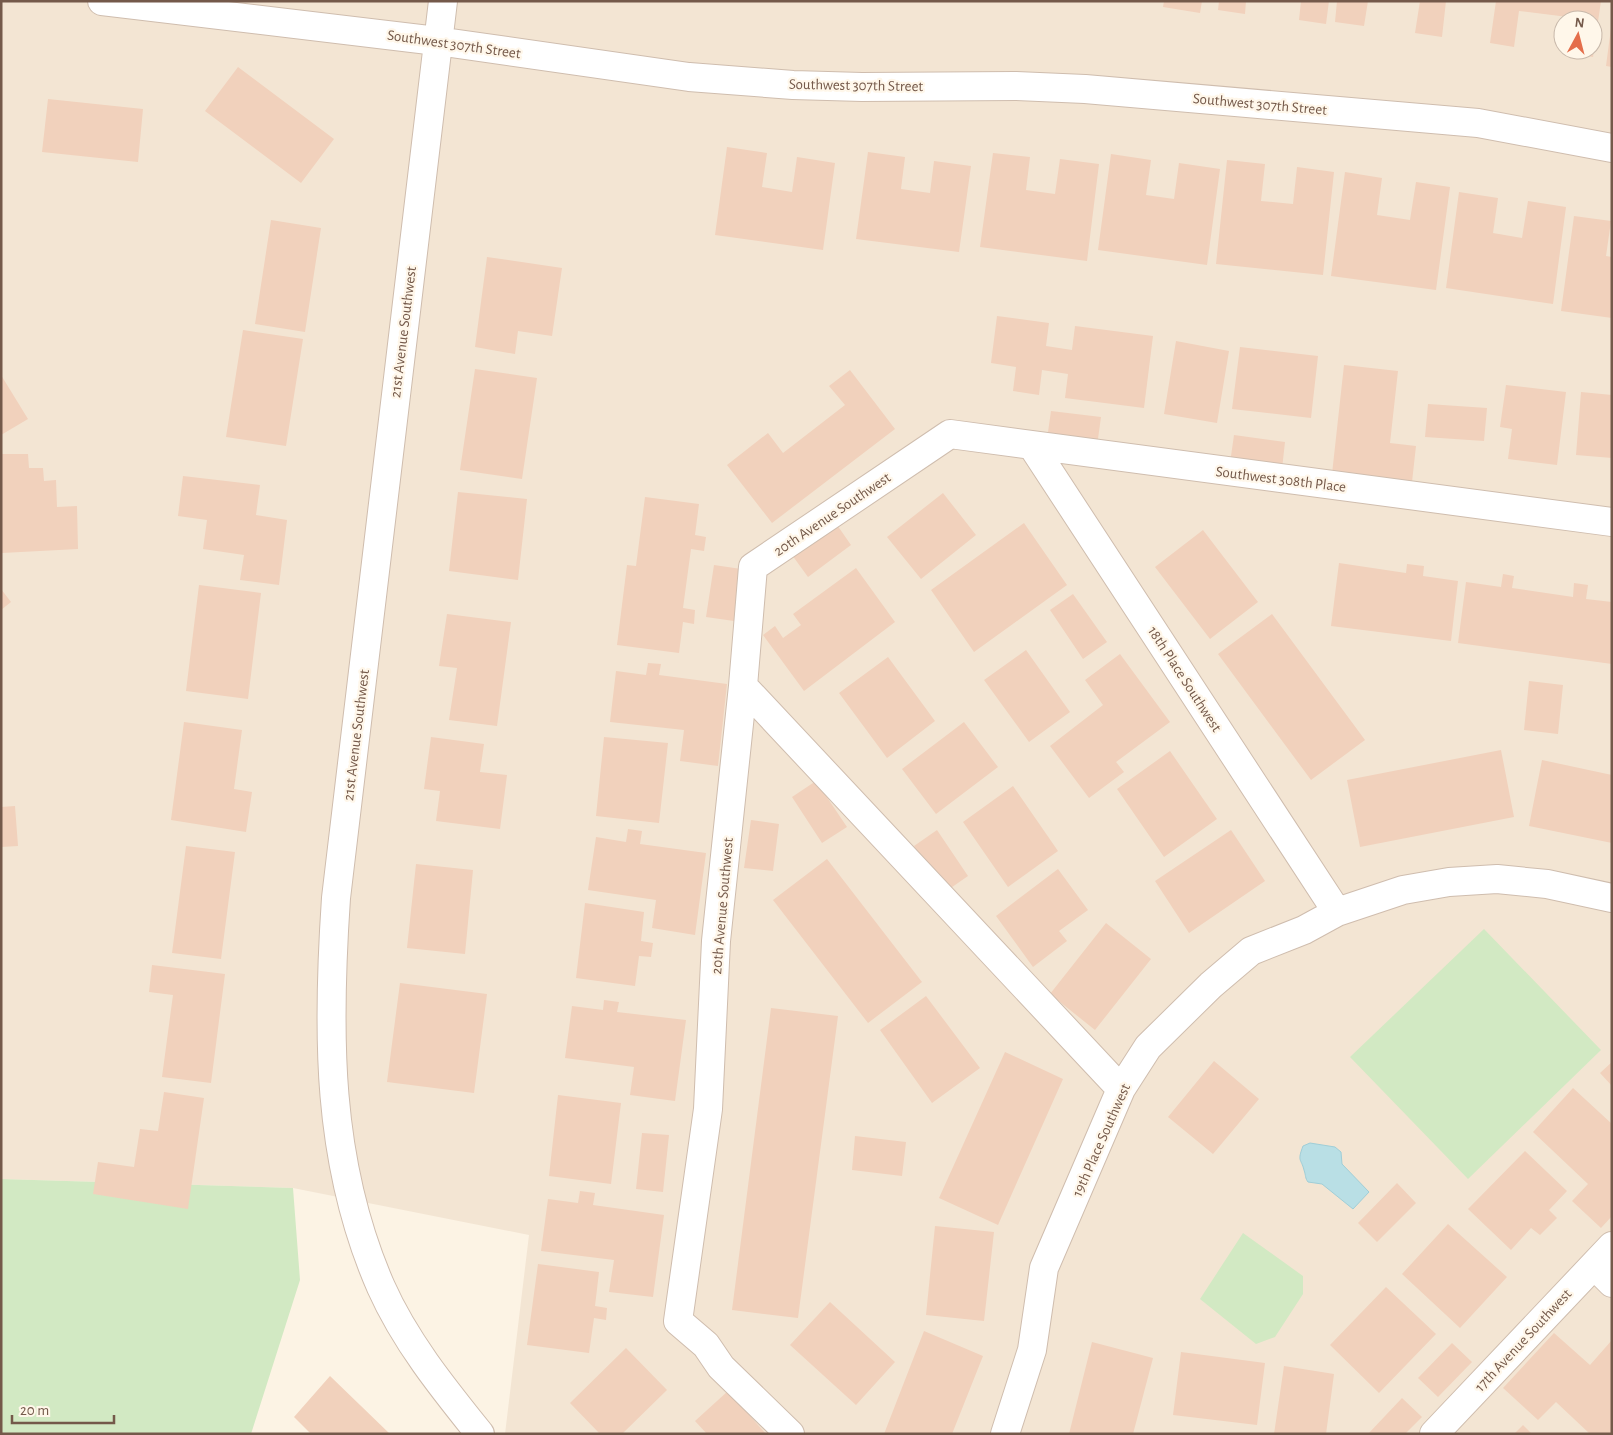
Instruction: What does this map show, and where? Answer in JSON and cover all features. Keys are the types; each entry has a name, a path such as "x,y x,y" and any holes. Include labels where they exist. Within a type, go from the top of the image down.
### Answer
{"street":[{"name":"Southwest 307th Street","path":"102,1 437,41 689,76 794,85 862,88 1016,86 1085,89 1478,123 1612,148"},
{"name":"21st Avenue Southwest","path":"443,1 336,898 332,970 331,1069 338,1142 347,1189 381,1288 412,1344 480,1434"},
{"name":"Southwest 308th Place","path":"950,434 1034,447 1612,522"},
{"name":"20th Avenue Southwest","path":"790,1434 722,1367 706,1345 678,1321 708,1109 716,942 743,686 753,567 950,434"},
{"name":"18th Place Southwest","path":"1034,447 1337,912"},
{"path":"743,686 1121,1089"},
{"name":"19th Place Southwest","path":"1005,1434 1032,1350 1044,1268 1121,1089 1148,1047 1181,1013 1251,951 1304,930 1337,912 1403,890 1450,882 1497,879 1547,884 1612,898"},
{"name":"17th Avenue Southwest","path":"1434,1434 1606,1265"}],"shaded area":[{"path":"1,1 1612,1 1612,1434 505,1434 529,1235 293,1188 1,1179"}],"green space":[{"path":"1484,929 1601,1050 1468,1179 1350,1057"},
{"path":"1,1179 293,1188 300,1280 251,1434 1,1434"},
{"path":"1243,1233 1303,1276 1303,1294 1275,1337 1256,1344 1200,1299"}],"water":[{"path":"1310,1143 1335,1147 1341,1152 1342,1164 1369,1192 1353,1209 1322,1184 1307,1181 1300,1157 1303,1146"}],"building":[{"path":"1164,1 1202,1 1200,13 1163,7"},
{"path":"1219,1 1246,1 1245,14 1218,10"},
{"path":"1301,1 1329,1 1326,24 1299,20"},
{"path":"1337,1 1368,1 1364,26 1335,22"},
{"path":"1420,1 1446,1 1442,37 1415,33"},
{"path":"1496,1 1601,1 1600,10 1553,10 1553,15 1519,11 1514,47 1490,43"},
{"path":"1612,28 1612,67 1606,66"},
{"path":"238,67 334,139 301,183 205,111"},
{"path":"48,99 143,109 138,162 42,152"},
{"path":"727,147 767,153 762,187 792,192 797,157 835,163 823,250 715,235"},
{"path":"868,152 905,157 901,189 930,193 934,161 971,166 959,252 856,239"},
{"path":"993,153 1030,157 1026,190 1055,194 1060,159 1099,164 1087,261 980,247"},
{"path":"1111,154 1151,160 1146,195 1174,199 1179,163 1220,169 1207,265 1098,250"},
{"path":"1227,160 1265,164 1261,201 1293,204 1297,167 1334,172 1323,275 1216,264"},
{"path":"1345,172 1382,178 1377,215 1410,220 1416,182 1450,187 1436,290 1331,276"},
{"path":"1459,192 1498,198 1493,233 1522,238 1528,201 1566,207 1553,304 1446,288"},
{"path":"1574,216 1611,221 1606,256 1612,257 1612,318 1561,311"},
{"path":"271,220 321,228 305,332 255,324"},
{"path":"487,257 562,268 552,336 518,331 515,354 475,347"},
{"path":"997,316 1049,323 1046,346 1072,350 1075,326 1153,336 1144,408 1065,398 1068,374 1042,370 1039,395 1013,391 1016,367 991,363"},
{"path":"243,330 303,339 286,446 226,437"},
{"path":"1176,341 1229,351 1217,423 1164,414"},
{"path":"1240,347 1318,356 1311,418 1232,409"},
{"path":"1344,365 1398,371 1390,443 1416,446 1412,482 1332,474"},
{"path":"475,369 537,378 522,479 460,470"},
{"path":"850,370 895,429 772,523 727,465 768,433 783,453 845,405 829,386"},
{"path":"1,375 28,419 1,435"},
{"path":"1506,385 1566,392 1557,465 1508,459 1512,429 1500,427"},
{"path":"1581,392 1612,395 1612,458 1576,455"},
{"path":"1428,404 1487,408 1484,441 1425,437"},
{"path":"1051,411 1101,417 1097,446 1047,439"},
{"path":"1234,435 1285,442 1282,469 1230,463"},
{"path":"1,454 28,454 29,468 43,468 44,481 56,480 57,507 77,506 78,549 2,553"},
{"path":"183,476 260,485 256,515 287,520 279,585 240,580 244,555 203,549 207,520 178,516"},
{"path":"458,492 527,499 518,580 449,571"},
{"path":"943,493 976,535 921,579 887,537"},
{"path":"645,497 699,504 695,535 706,537 704,551 691,549 683,608 695,610 694,624 683,622 679,653 617,645 627,565 636,566"},
{"path":"835,522 851,545 808,577 792,555"},
{"path":"1024,523 1067,585 974,652 931,590"},
{"path":"1203,530 1258,602 1210,639 1155,567"},
{"path":"1339,563 1406,573 1407,564 1424,566 1423,576 1458,581 1451,641 1331,626"},
{"path":"714,565 741,569 734,621 706,617"},
{"path":"856,568 895,622 804,691 763,635 775,626 783,638 801,625 793,614"},
{"path":"1503,574 1514,576 1512,588 1573,597 1574,583 1588,585 1586,599 1612,602 1612,664 1458,643 1466,582 1501,587"},
{"path":"199,585 261,593 248,699 186,691"},
{"path":"1,589 11,602 1,610"},
{"path":"1073,594 1107,642 1083,659 1050,610"},
{"path":"447,614 511,622 497,726 449,720 457,668 439,666"},
{"path":"1272,614 1365,740 1311,780 1218,654"},
{"path":"1026,650 1070,712 1029,742 984,680"},
{"path":"1120,654 1170,722 1116,762 1124,772 1089,798 1050,746 1103,705 1085,680"},
{"path":"888,657 935,721 887,758 839,693"},
{"path":"648,663 661,664 659,675 727,684 718,766 680,761 684,730 610,722 616,671 646,675"},
{"path":"1529,681 1563,685 1558,734 1524,730"},
{"path":"184,722 242,730 234,789 252,792 246,832 171,820"},
{"path":"964,722 998,767 936,814 902,769"},
{"path":"431,737 484,744 480,772 507,775 500,829 436,821 440,791 424,789"},
{"path":"604,737 668,743 659,823 596,816"},
{"path":"1501,750 1514,817 1360,847 1347,780"},
{"path":"1170,751 1217,819 1164,857 1117,789"},
{"path":"1542,760 1612,775 1612,843 1529,826"},
{"path":"816,781 847,827 822,843 792,797"},
{"path":"1013,786 1058,851 1008,887 963,822"},
{"path":"15,806 18,846 1,847 1,807"},
{"path":"751,820 779,824 773,871 744,868"},
{"path":"628,829 642,831 640,844 706,853 695,935 652,928 656,900 588,890 596,837 626,842"},
{"path":"937,830 968,876 945,892 914,846"},
{"path":"1231,830 1265,881 1189,933 1155,881"},
{"path":"186,846 235,852 221,959 172,953"},
{"path":"827,859 922,982 868,1023 773,900"},
{"path":"416,864 473,870 465,954 407,948"},
{"path":"1058,869 1088,910 1059,931 1067,941 1033,967 996,916"},
{"path":"585,903 644,912 641,941 653,943 651,957 639,956 635,986 576,978"},
{"path":"1106,923 1151,959 1095,1030 1050,994"},
{"path":"152,965 225,974 211,1083 162,1077 173,995 149,992"},
{"path":"400,983 487,994 474,1093 387,1082"},
{"path":"926,996 980,1068 932,1103 880,1030"},
{"path":"604,1000 619,1002 617,1012 686,1020 675,1101 630,1095 634,1067 565,1058 572,1006 603,1010"},
{"path":"771,1008 838,1016 798,1318 732,1310"},
{"path":"1005,1052 1063,1079 998,1225 939,1198"},
{"path":"1214,1061 1259,1099 1213,1154 1168,1117"},
{"path":"1612,1062 1612,1086 1600,1073"},
{"path":"1573,1088 1612,1124 1612,1216 1601,1228 1572,1201 1588,1184 1533,1132"},
{"path":"164,1092 204,1098 188,1209 93,1194 98,1162 134,1167 140,1129 158,1131"},
{"path":"558,1095 621,1103 611,1184 549,1176"},
{"path":"642,1133 669,1135 663,1192 636,1189"},
{"path":"855,1136 906,1142 902,1176 852,1170"},
{"path":"1525,1151 1567,1191 1549,1210 1557,1218 1540,1235 1531,1228 1511,1250 1468,1209"},
{"path":"1397,1183 1416,1203 1377,1242 1358,1223"},
{"path":"580,1191 595,1193 593,1205 664,1215 653,1297 609,1292 614,1260 541,1251 548,1199 578,1203"},
{"path":"1448,1224 1507,1277 1460,1328 1402,1274"},
{"path":"935,1226 994,1232 984,1321 926,1315"},
{"path":"538,1264 599,1272 595,1306 607,1308 606,1320 594,1318 589,1353 527,1345"},
{"path":"1386,1287 1436,1334 1379,1393 1330,1345"},
{"path":"830,1302 895,1362 856,1405 790,1345"},
{"path":"924,1331 983,1356 952,1434 884,1434"},
{"path":"1554,1333 1590,1365 1612,1340 1612,1434 1590,1434 1556,1402 1538,1420 1503,1388"},
{"path":"1092,1342 1153,1358 1133,1434 1069,1434"},
{"path":"1452,1343 1472,1362 1438,1397 1418,1378"},
{"path":"626,1348 667,1390 622,1434 600,1434 570,1403"},
{"path":"1181,1352 1265,1363 1257,1425 1173,1415"},
{"path":"1284,1366 1334,1374 1326,1434 1274,1434"},
{"path":"330,1376 390,1434 311,1434 294,1417"},
{"path":"728,1391 766,1434 707,1434 695,1421"},
{"path":"1402,1398 1422,1417 1405,1434 1368,1434"},
{"path":"1523,1425 1532,1434 1514,1434"}]}
